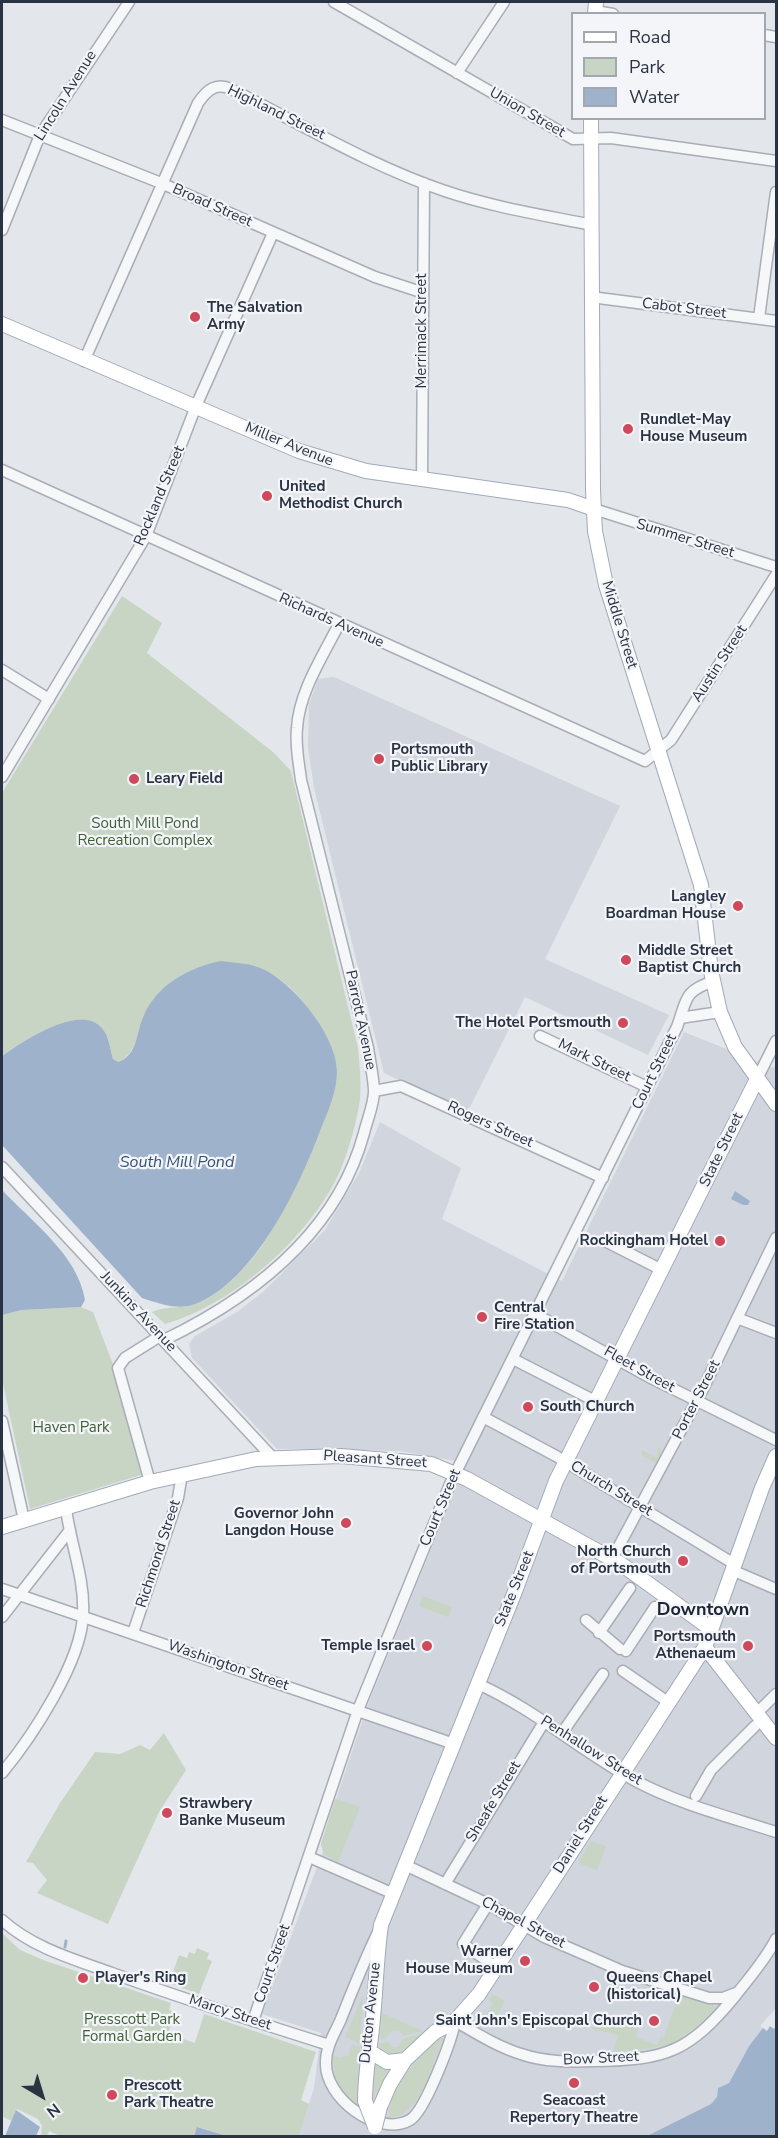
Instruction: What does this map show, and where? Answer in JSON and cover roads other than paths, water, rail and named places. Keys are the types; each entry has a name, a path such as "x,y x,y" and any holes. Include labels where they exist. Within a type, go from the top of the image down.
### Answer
{"main road":[{"name":"Middle Street","path":"591,120 594,509 603,575 701,885 720,1012 735,1047 776,1103"},
{"name":"Miller Avenue","path":"2,324 84,361 338,464 422,479 568,500 594,509"},
{"name":"State Street","path":"381,1925 566,1462 757,1079"},
{"path":"738,1117 761,1097 776,1103"},
{"name":"Daniel Street","path":"375,2132 380,2107 390,2084 405,2060 435,2032 455,2021 479,1994 621,1772 705,1647 762,1488 777,1456"},
{"name":"Pleasant Street","path":"2,1527 150,1482 273,1458 364,1457 431,1464 455,1473 612,1559 711,1629"},
{"path":"705,1647 756,1720 777,1738"},
{"name":"Dutton Avenue","path":"375,2132 365,2101 365,2066 369,2051 381,1925"},
{"path":"369,2051 387,2062 405,2060"}],"street":[{"name":"Lincoln Avenue","path":"2,230 40,135 129,2"},
{"name":"Union Street","path":"334,2 573,139 611,138 777,161"},
{"path":"457,73 504,2"},
{"name":"Highland Street","path":"84,361 161,183 198,103 210,88 224,86 424,183 465,197 592,225"},
{"name":"Broad Street","path":"2,120 161,183 375,277 421,292"},
{"name":"Merrimack Street","path":"422,479 421,292 424,183"},
{"path":"759,318 777,192"},
{"name":"Rockland Street","path":"2,774 146,536 196,406 273,233"},
{"name":"Cabot Street","path":"591,297 777,321"},
{"name":"Richards Avenue","path":"2,470 641,761 645,761 659,750"},
{"name":"Summer Street","path":"594,509 777,567"},
{"name":"Austin Street","path":"659,750 671,740 777,575"},
{"name":"Parrott Avenue","path":"150,1482 118,1368 125,1358 244,1294 279,1267 308,1237 324,1215 351,1167 361,1143 374,1091 368,1048 301,780 297,750 297,729 304,695 339,624"},
{"path":"2,670 49,699"},
{"name":"Court Street","path":"254,2021 358,1710 455,1473 681,1018 688,994 699,986 714,981"},
{"name":"Court Street","path":"681,1018 720,1012"},
{"name":"Mark Street","path":"540,1036 647,1087"},
{"name":"State Street","path":"757,1079 777,1041"},
{"name":"Rogers Street","path":"374,1091 401,1086 603,1178"},
{"name":"Junkins Avenue","path":"2,1167 273,1458"},
{"name":"Porter Street","path":"612,1559 696,1401 777,1238"},
{"path":"605,1240 662,1270"},
{"name":"Fleet Street","path":"535,1314 696,1401 777,1440"},
{"path":"737,1318 777,1333"},
{"path":"513,1359 595,1401"},
{"name":"Church Street","path":"483,1417 566,1462 735,1568 777,1589"},
{"path":"2,1421 24,1520"},
{"name":"Richmond Street","path":"133,1633 174,1508 182,1474"},
{"path":"2,1773 34,1731 63,1677 72,1659 83,1616 78,1568 66,1508"},
{"path":"2,1617 70,1530"},
{"path":"599,1633 630,1588"},
{"name":"Washington Street","path":"2,1589 454,1744"},
{"path":"586,1620 599,1633 623,1650 655,1607"},
{"path":"623,1671 668,1702"},
{"path":"562,1733 603,1674"},
{"name":"Penhallow Street","path":"478,1684 562,1733 621,1772 668,1795 777,1832"},
{"path":"696,1796 711,1770 777,1695"},
{"name":"Sheafe Street","path":"445,1884 544,1722"},
{"path":"309,1857 394,1894"},
{"name":"Chapel Street","path":"405,1865 488,1904 544,1937 622,1971 709,1998 728,1997 743,1986"},
{"path":"488,1904 463,1944 496,1967"},
{"name":"Marcy Street","path":"2,1920 27,1940 57,1953 328,2045"},
{"name":"State Street","path":"381,1925 328,2045 326,2073 336,2096 358,2114 389,2125 404,2123 419,2111 453,2038 455,2021"},
{"name":"Bow Street","path":"455,2021 509,2050 529,2057 554,2061 635,2059 670,2051 696,2038 743,1986 777,1939"}],"water":[{"name":"South Mill Pond","path":"221,961 265,970 277,977 301,999 330,1042 335,1057 337,1078 329,1109 300,1178 272,1230 255,1254 237,1275 217,1292 195,1304 182,1307 161,1304 142,1298 2,1145 2,1056 51,1027 80,1019 92,1021 102,1028 108,1039 113,1059 118,1062 125,1059 133,1049 144,1015 157,995 175,979 186,973"},
{"path":"2,1190 64,1254 81,1284 85,1300 81,1307 22,1310 2,1315"},
{"path":"735,1191 750,1201 748,1205 731,1199"},
{"path":"776,2011 776,2136 647,2136 711,2104 717,2097 718,2088 729,2083 749,2046"},
{"path":"16,2110 40,2127 36,2136 5,2136"},
{"path":"197,2127 227,2136 194,2136"}],"waterway":[{"path":"65,1947 66,1941"}],"place":[{"name":"The Salvation Army","path":"195,317"},
{"name":"Rundlet-May House Museum","path":"628,429"},
{"name":"United Methodist Church","path":"267,496"},
{"name":"Portsmouth Public Library","path":"379,759"},
{"name":"Leary Field","path":"134,779"},
{"name":"Langley Boardman House","path":"738,906"},
{"name":"Middle Street Baptist Church","path":"626,960"},
{"name":"The Hotel Portsmouth","path":"623,1023"},
{"name":"Rockingham Hotel","path":"720,1241"},
{"name":"Central Fire Station","path":"482,1317"},
{"name":"South Church","path":"528,1407"},
{"name":"Governor John Langdon House","path":"346,1523"},
{"name":"North Church of Portsmouth","path":"683,1561"},
{"name":"Temple Israel","path":"427,1646"},
{"name":"Portsmouth Athenaeum","path":"748,1646"},
{"name":"Strawbery Banke Museum","path":"167,1813"},
{"name":"Warner House Museum","path":"525,1961"},
{"name":"Player's Ring","path":"83,1978"},
{"name":"Queens Chapel (historical)","path":"594,1987"},
{"name":"Saint John's Episcopal Church","path":"654,2021"},
{"name":"Seacoast Repertory Theatre","path":"574,2083"},
{"name":"Prescott Park Theatre","path":"112,2095"}],"district":[{"name":"Downtown","path":"703,1611"}],"park label":[{"name":"South Mill Pond Recreation Complex","path":"145,832"},
{"name":"Haven Park","path":"71,1428"},
{"name":"Presscott Park Formal Garden","path":"132,2028"}]}
